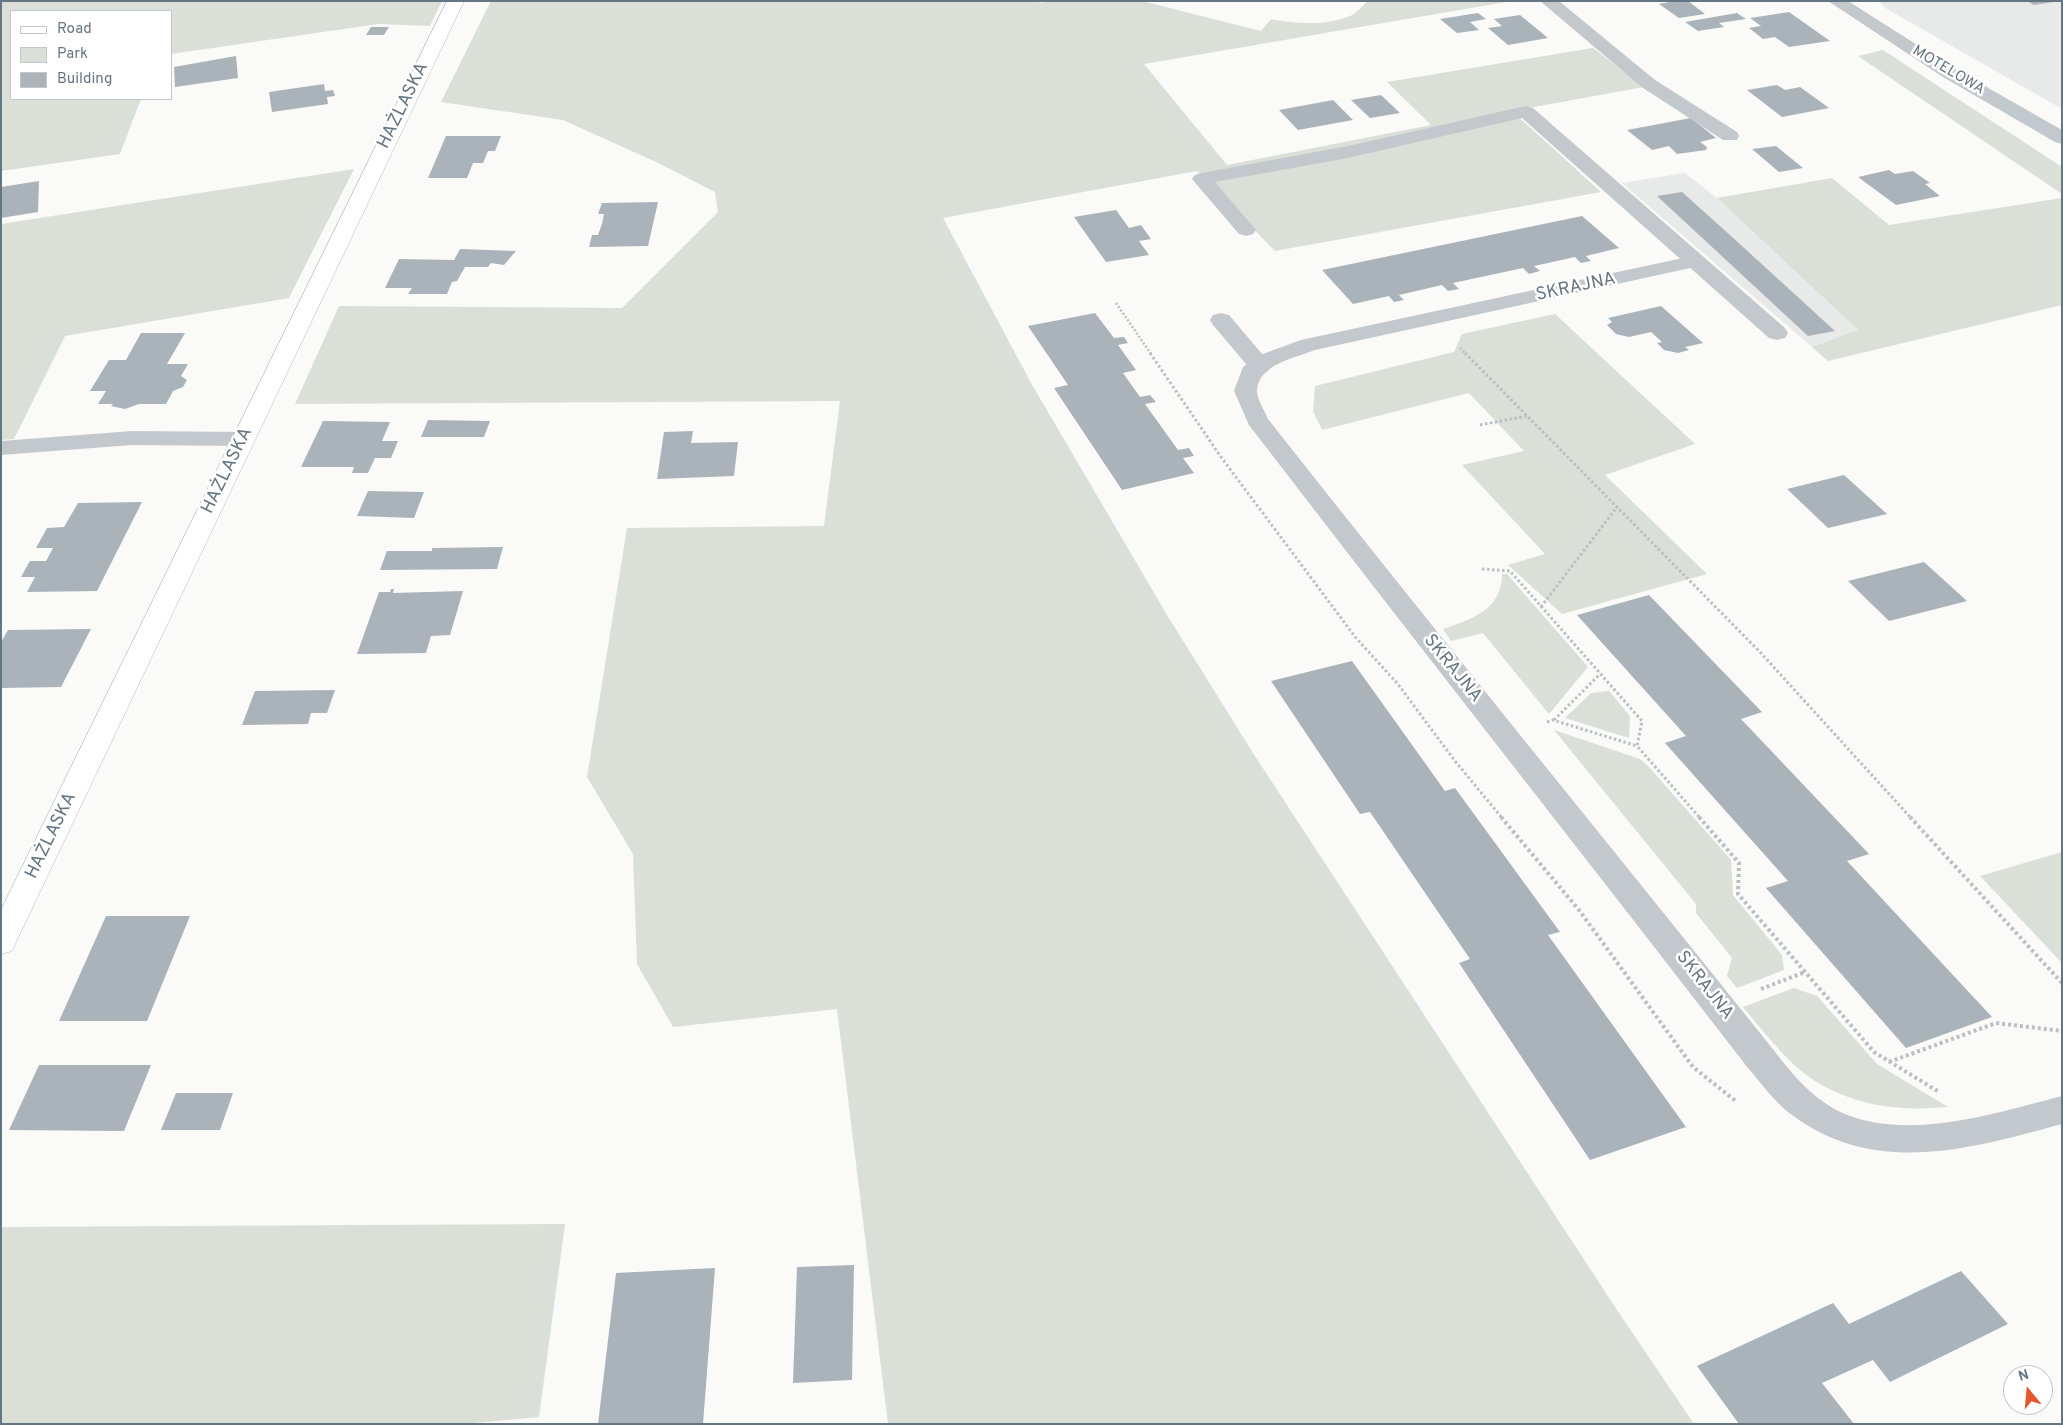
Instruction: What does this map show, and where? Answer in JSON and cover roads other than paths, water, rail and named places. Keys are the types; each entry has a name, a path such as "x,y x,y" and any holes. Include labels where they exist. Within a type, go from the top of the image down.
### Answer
{"street":[{"name":"HAŻLASKA","path":"1,942 456,1"},
{"path":"1548,1 1649,84 1730,136"},
{"name":"MOTELOWA","path":"1836,1 1949,73 2062,138"},
{"path":"1246,230 1202,179 1348,152 1526,112 1778,333"},
{"name":"SKRAJNA","path":"1698,261 1308,345 1268,360 1250,372 1245,391 1257,420 1415,624 1505,733 1760,1058 1786,1089 1804,1106 1832,1122 1858,1133 1891,1138 1922,1139 1975,1132 2062,1110"},
{"path":"1222,320 1260,366"},
{"path":"1,448 132,438 244,439"}]}
